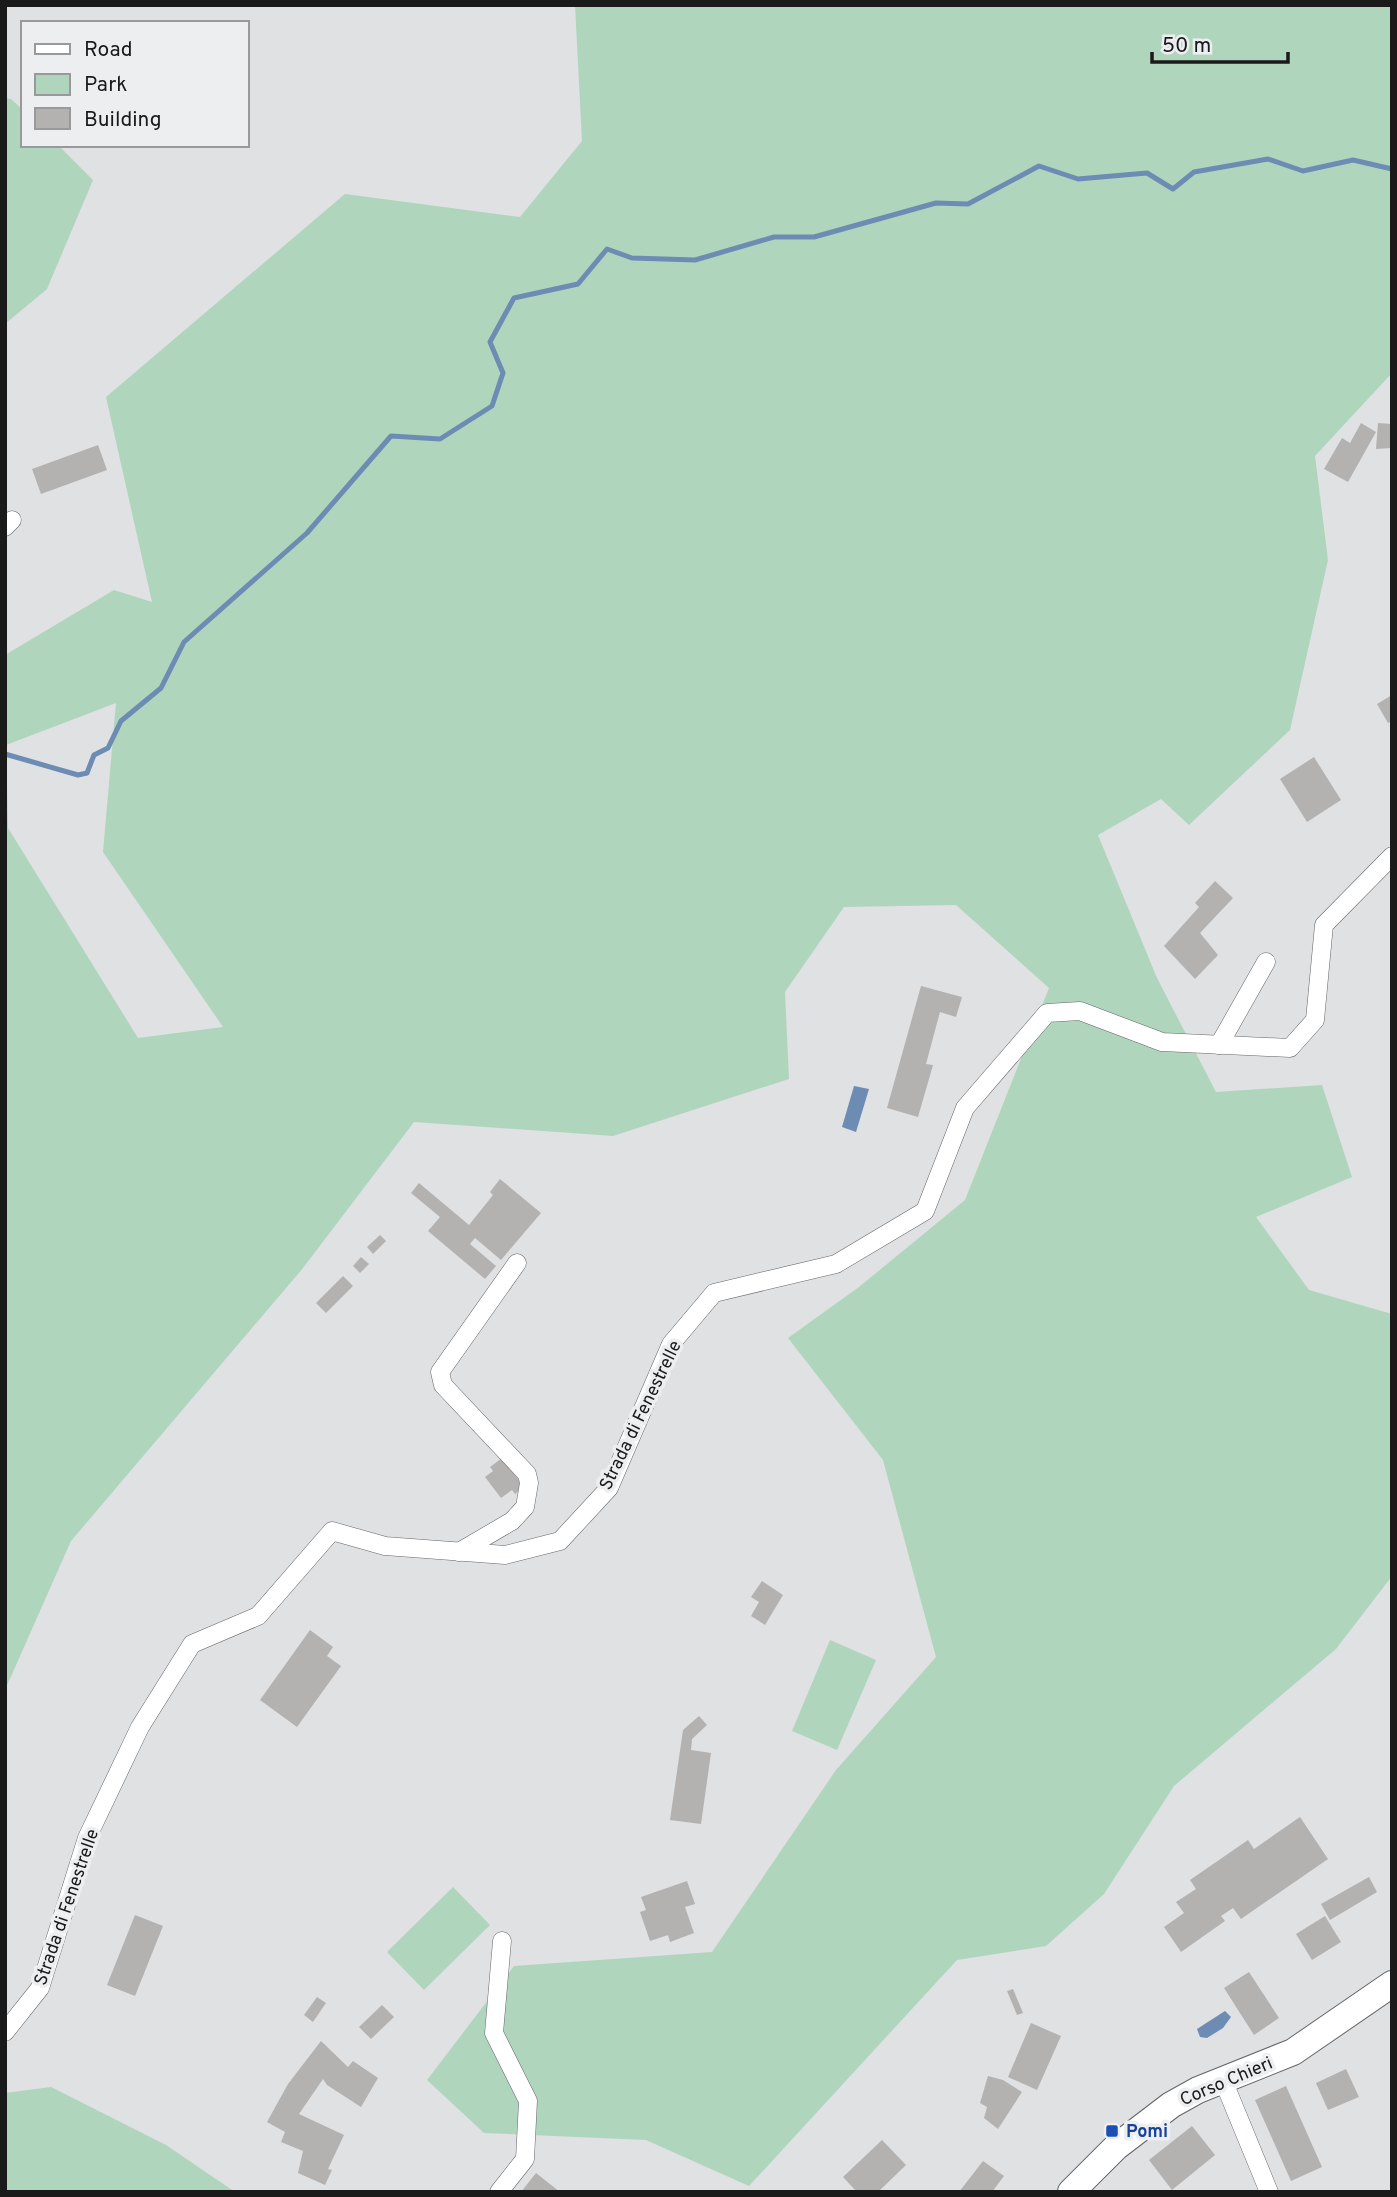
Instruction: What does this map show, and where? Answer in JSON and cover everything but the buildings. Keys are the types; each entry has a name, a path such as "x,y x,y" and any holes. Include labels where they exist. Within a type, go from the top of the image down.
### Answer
{"main road":[{"name":"Corso Chieri","path":"1071,2192 1116,2147 1152,2117 1189,2095 1293,2052 1392,1984"}],"street":[{"name":"Strada di Fenestrelle","path":"5,2032 40,1988 87,1838 140,1727 192,1644 258,1616 332,1531 385,1546 505,1555 560,1541 609,1488 671,1344 714,1293 836,1264 925,1211 965,1108 1047,1013 1080,1011 1162,1042 1290,1048 1315,1020 1324,925 1392,856"},
{"path":"1219,1045 1266,962"},
{"path":"459,1552 512,1521 529,1496 527,1475 443,1385 440,1372 517,1263"},
{"path":"499,2192 525,2159 528,2101 494,2033 502,1941"},
{"path":"1223,2080 1269,2192"}],"green space":[{"path":"575,5 1392,5 1392,373 1315,456 1328,560 1290,730 1189,825 1161,799 1098,835 1157,978 1216,1092 1322,1085 1352,1177 1256,1217 1309,1290 1392,1314 1392,1576 1336,1649 1174,1786 1104,1894 1046,1946 957,1960 749,2186 646,2140 484,2133 427,2080 514,1966 712,1952 836,1770 936,1657 883,1460 788,1338 859,1287 965,1200 1049,988 956,905 844,907 785,992 789,1079 613,1136 414,1122 303,1268 71,1541 5,1690 5,655 114,590 152,602 106,397 345,194 520,217 582,141","holes":["116,703 103,852 223,1027 138,1038 8,828 6,745"]},
{"path":"5,98 11,99 21,108 21,147 60,147 93,180 47,289 5,324"},
{"path":"830,1640 876,1660 837,1750 792,1731"},
{"path":"453,1887 490,1925 424,1990 387,1952"},
{"path":"51,2087 166,2145 235,2192 5,2192 5,2093"}],"water":[{"path":"854,1086 869,1089 856,1132 842,1127"},
{"path":"1225,2011 1231,2017 1223,2028 1207,2038 1200,2037 1197,2029"}],"waterway":[{"path":"5,754 78,775 87,773 94,755 108,748 121,721 161,688 184,642 307,533 391,436 440,439 492,406 503,373 490,342 514,298 578,284 607,249 632,258 695,260 774,237 814,237 936,203 968,204 1039,166 1078,179 1147,173 1173,189 1194,172 1268,159 1303,171 1353,160 1392,169"}],"place":[{"name":"Pomi","path":"1112,2131"}]}
